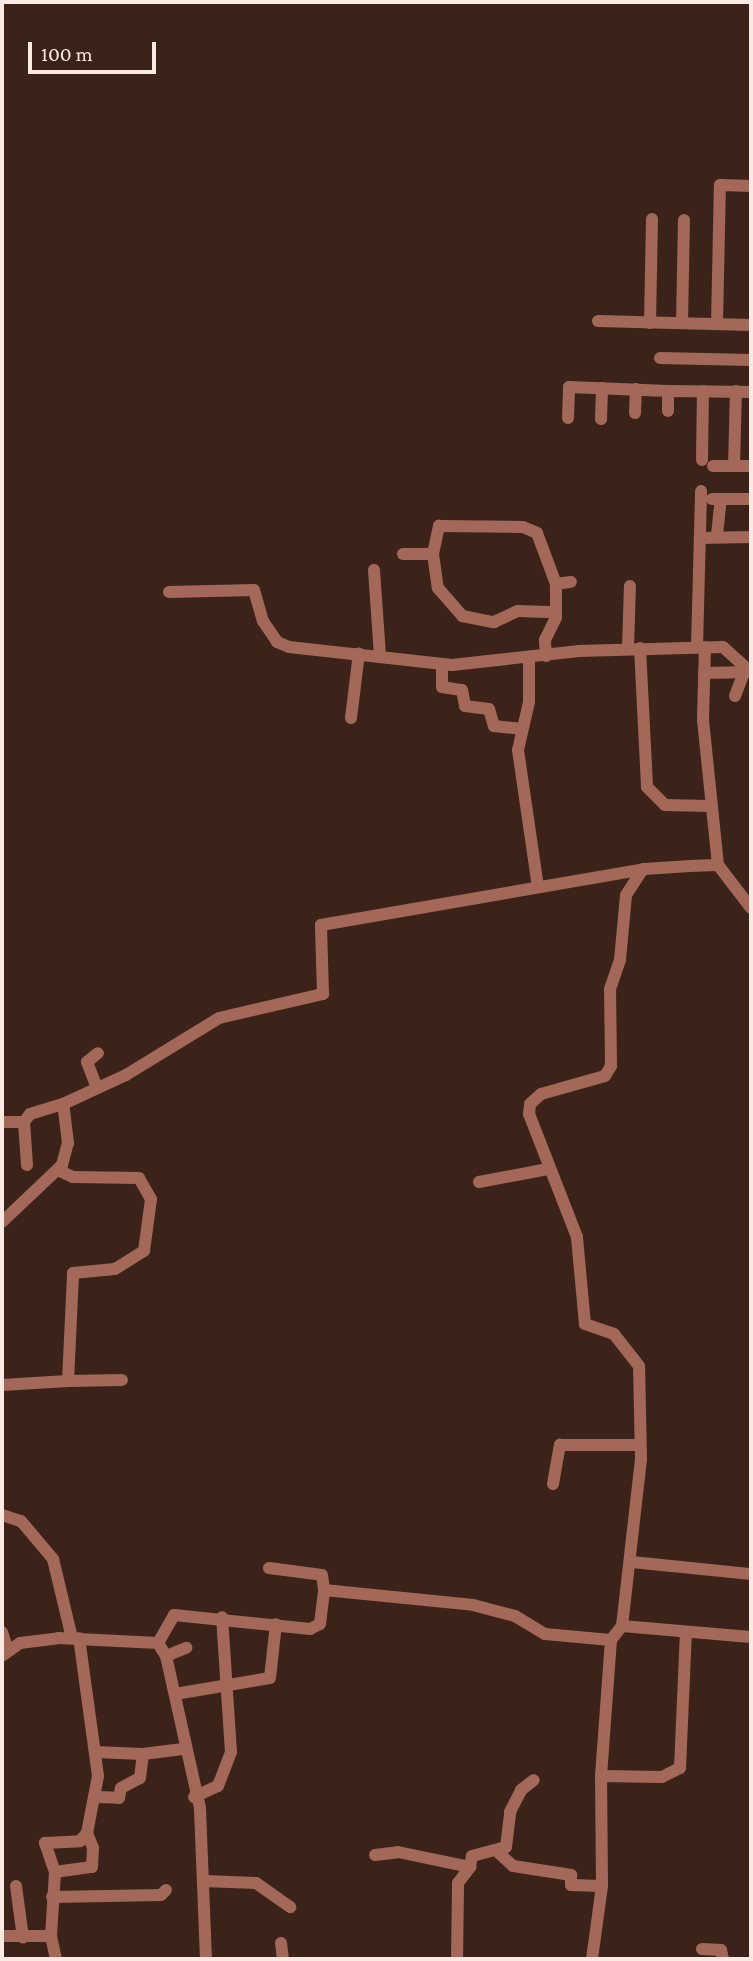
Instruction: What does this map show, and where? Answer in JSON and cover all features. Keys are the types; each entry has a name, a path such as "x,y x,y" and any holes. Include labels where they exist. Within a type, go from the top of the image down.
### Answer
{"street":[{"path":"717,324 720,185 751,186"},
{"path":"650,323 652,219"},
{"path":"682,323 684,220"},
{"path":"598,321 751,325"},
{"path":"660,358 751,360"},
{"path":"568,418 569,387 751,392"},
{"path":"601,419 602,388"},
{"path":"635,413 636,390"},
{"path":"668,391 668,411"},
{"path":"703,391 708,463 751,466"},
{"path":"734,466 736,391"},
{"path":"701,491 701,647 709,806 718,865 751,908"},
{"path":"717,535 717,499 751,499"},
{"path":"546,656 545,640 556,612 556,584 537,533 523,527 439,526 433,554 438,588 462,616 490,622 518,611 556,612"},
{"path":"701,538 751,537"},
{"path":"403,554 433,554"},
{"path":"374,570 380,656"},
{"path":"556,584 571,582"},
{"path":"630,586 647,787 665,804 709,806"},
{"path":"169,592 254,590 263,621 277,642 442,664 528,659 634,648 701,647 730,650 748,666"},
{"path":"351,718 359,653"},
{"path":"528,659 529,702 518,750 538,887"},
{"path":"442,664 442,687 461,689 465,706 489,709 494,726 521,729"},
{"path":"704,673 748,666"},
{"path":"735,696 748,666"},
{"path":"27,1165 24,1122 30,1114 63,1104 97,1088 219,1018 323,994 321,925 644,869 718,865"},
{"path":"592,1959 602,1886 601,1776 611,1640 622,1626 632,1562 639,1366 614,1334 585,1324 577,1237 532,1129 530,1104 545,1092 605,1076 611,1066 610,989 620,960 626,895 644,869"},
{"path":"97,1088 87,1062 98,1053"},
{"path":"2,1222 57,1170 67,1156 63,1104"},
{"path":"2,1122 24,1122"},
{"path":"479,1182 548,1169"},
{"path":"57,1170 73,1177 139,1178 151,1199 139,1258 115,1269 73,1273 68,1381"},
{"path":"2,1385 122,1380"},
{"path":"553,1484 560,1445 638,1445"},
{"path":"2,1515 21,1521 53,1559 75,1638 95,1752 96,1797 87,1833 80,1841 46,1840 47,1859 55,1872 51,1936 56,1959"},
{"path":"632,1562 751,1574"},
{"path":"158,1643 174,1615 222,1617 310,1629 320,1624 324,1590 322,1574 269,1568"},
{"path":"324,1590 473,1605 514,1616 545,1634 611,1640"},
{"path":"194,1797 218,1786 232,1752 222,1617"},
{"path":"175,1694 270,1678 276,1624"},
{"path":"622,1626 751,1637"},
{"path":"2,1632 5,1653 20,1643 75,1638 158,1643"},
{"path":"601,1776 662,1777 680,1768 686,1632"},
{"path":"158,1643 166,1656 183,1749 194,1797 200,1808 206,1959"},
{"path":"166,1656 186,1648"},
{"path":"95,1752 143,1754 183,1749"},
{"path":"96,1797 119,1798 121,1788 140,1778 143,1754"},
{"path":"457,1959 458,1883 470,1867 472,1856 499,1853 506,1847 516,1801 534,1780"},
{"path":"55,1872 92,1867 93,1848 87,1833"},
{"path":"375,1855 398,1852 470,1867"},
{"path":"499,1853 513,1866 571,1875 571,1885 602,1886"},
{"path":"203,1881 256,1883 290,1907"},
{"path":"16,1886 23,1938"},
{"path":"52,1896 161,1895 166,1890"},
{"path":"2,1936 51,1936"},
{"path":"281,1943 283,1959"},
{"path":"702,1950 722,1950 723,1959"}]}
